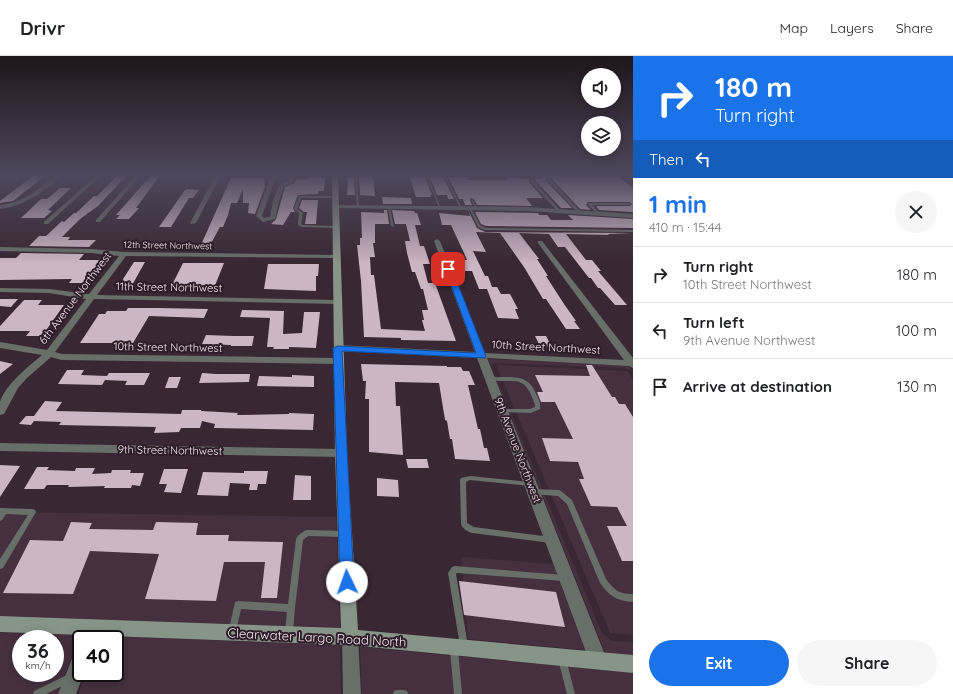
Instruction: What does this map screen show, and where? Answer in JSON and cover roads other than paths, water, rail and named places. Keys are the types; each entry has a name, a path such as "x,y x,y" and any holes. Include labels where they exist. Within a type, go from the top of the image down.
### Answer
{"street":[{"path":"0,207 13,206 23,203"},
{"path":"46,224 69,203"},
{"path":"98,221 114,203"},
{"path":"193,223 204,203"},
{"path":"264,203 259,216 263,220 273,218 276,203"},
{"path":"335,203 341,453 352,694"},
{"path":"339,203 358,207 528,209 633,216"},
{"name":"9th Avenue Northwest","path":"437,241 598,660"},
{"path":"540,242 632,364"},
{"name":"12th Street Northwest","path":"0,249 91,250 124,254 336,256"},
{"name":"6th Avenue Northwest","path":"0,412 19,381 49,353 124,254"},
{"name":"11th Street Northwest","path":"0,290 49,291 92,297 337,302"},
{"name":"10th Street Northwest","path":"0,345 49,353 61,357 338,361"},
{"name":"10th Street Northwest","path":"338,348 632,364"},
{"name":"9th Street Northwest","path":"0,447 341,453"},
{"name":"Clearwater Largo Road North","path":"0,624 72,631"},
{"name":"Clearwater Largo Road North","path":"124,633 232,632 350,637 633,664"},
{"path":"67,694 72,681"}],"lane":[{"path":"298,203 295,209 301,213 299,224 302,226 336,227"},
{"path":"358,203 358,207"},
{"path":"438,203 440,208"},
{"path":"458,203 461,208"},
{"path":"472,203 479,226 485,228 633,231"},
{"path":"552,203 560,212"},
{"path":"570,203 580,213"},
{"path":"599,214 589,204 630,204"},
{"path":"390,208 393,226"},
{"path":"490,379 515,380 526,383 530,387 538,405 538,408 532,411 503,411"},
{"path":"552,540 472,530 464,524 463,480 470,478 559,493 570,502 603,581 616,595 622,598 633,598"},
{"path":"0,518 2,511 34,512 0,566"},
{"path":"288,635 300,539 307,533 345,534"},
{"path":"458,694 459,647 452,573 456,569 567,578"},
{"path":"232,632 238,605 291,608"},
{"path":"561,657 571,694"},
{"path":"37,694 72,677"},
{"path":"397,694 404,694"}]}
